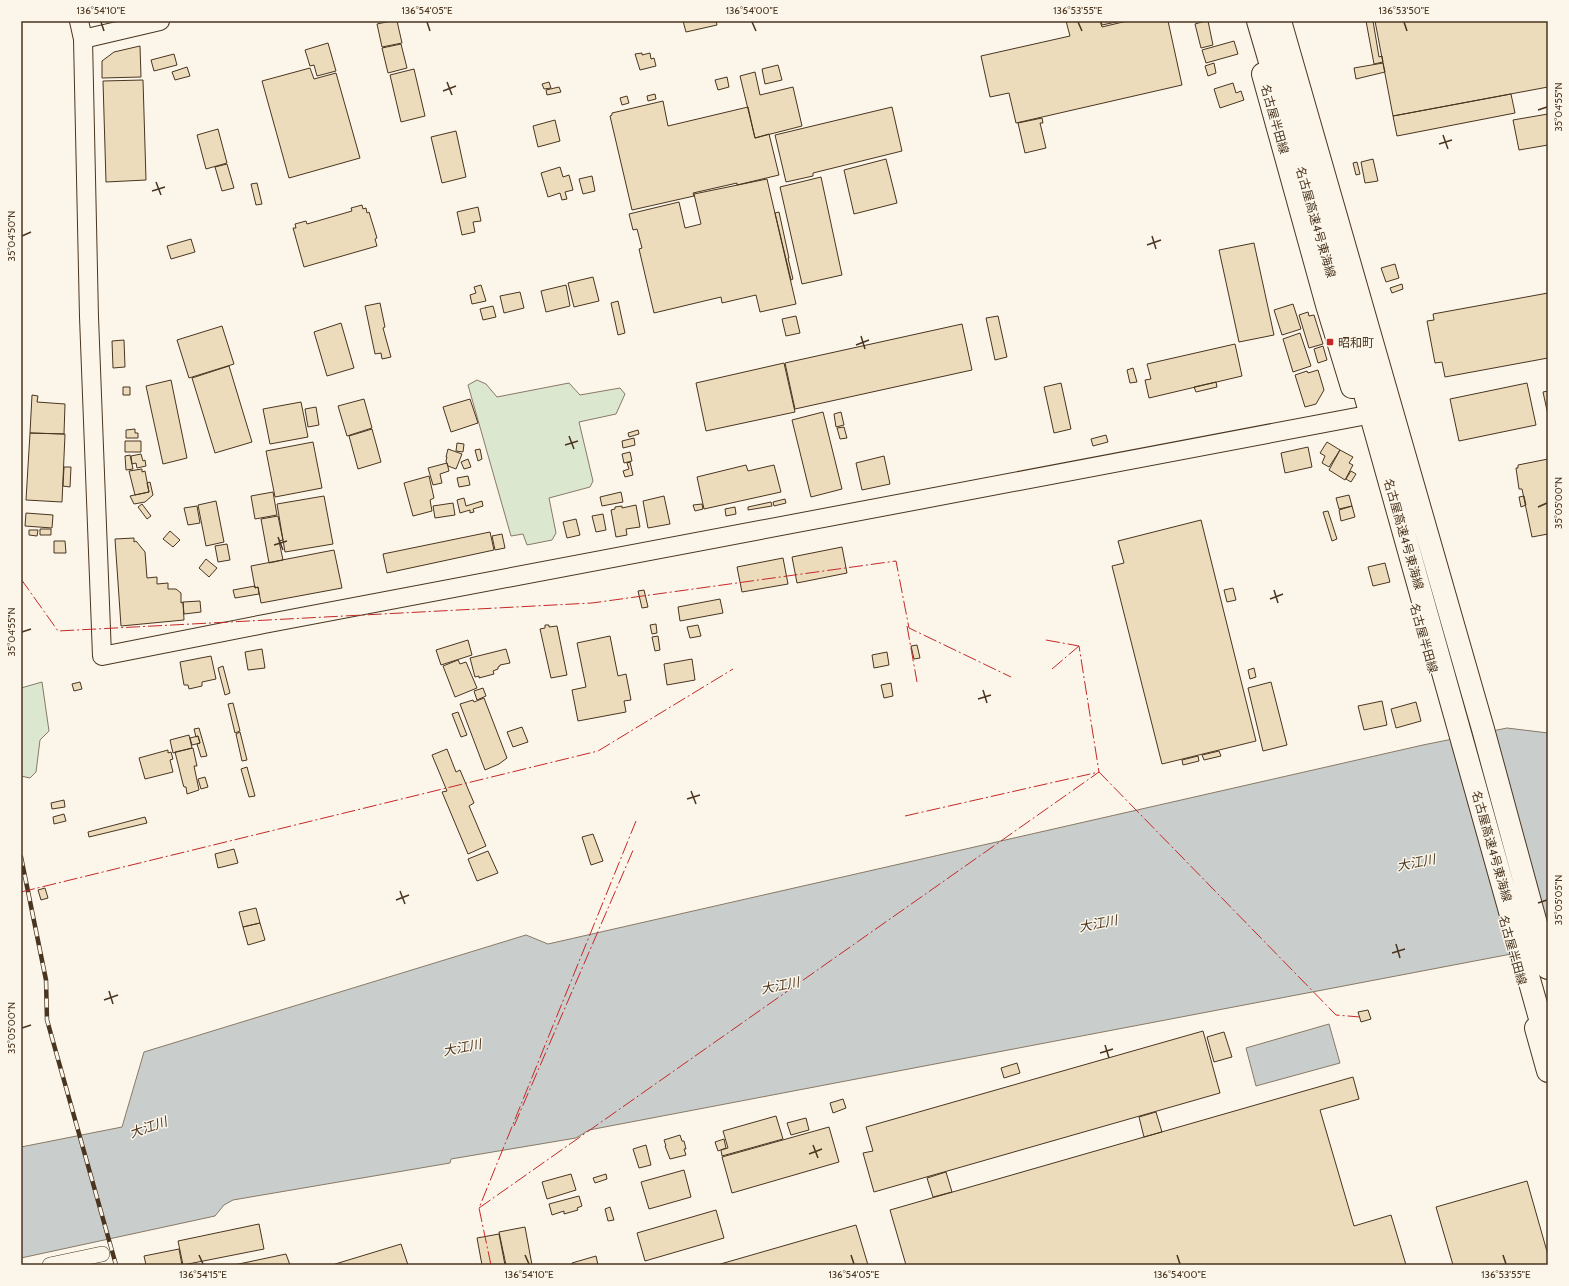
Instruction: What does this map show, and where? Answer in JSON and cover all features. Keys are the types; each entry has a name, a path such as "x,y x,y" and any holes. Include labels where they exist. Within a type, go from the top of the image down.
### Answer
{"main road":[{"name":"名古屋半田線","path":"1248,21 1327,305 1362,416 1548,1071"},
{"name":"名古屋高速4号東海線","path":"1258,21 1310,198 1548,1047"},
{"name":"名古屋高速4号東海線","path":"1280,21 1483,729 1548,968"},
{"path":"1291,21 1397,407 1548,936"}],"street":[{"path":"79,21 83,39 89,317 102,656 1362,416"},
{"path":"83,39 160,21"},
{"path":"50,1265 102,1254"}],"green space":[{"path":"477,380 486,384 497,397 569,383 580,395 620,388 625,394 616,414 579,422 593,481 590,487 549,498 556,533 552,540 527,545 523,534 511,536 468,385"},
{"path":"42,682 49,731 40,740 36,772 30,778 21,776 21,688"}],"water":[{"name":"大江川","path":"1507,728 1548,733 1548,947 589,1130 576,1138 451,1159 450,1163 233,1200 224,1205 215,1216 21,1258 21,1147 122,1127 144,1052 526,935 548,944 1423,745"},
{"path":"1329,1024 1340,1063 1256,1086 1246,1048"}],"building":[{"path":"397,21 402,43 382,47 377,24"},
{"path":"683,21 716,21 717,25 686,32"},
{"path":"1066,21 1100,21 1102,27 1127,21 1168,21 1182,85 1016,123 1009,93 990,97 981,56 1070,36"},
{"path":"1101,21 1121,21 1102,25"},
{"path":"1208,21 1213,45 1201,48 1195,24"},
{"path":"1366,21 1373,21 1379,57 1382,56 1383,62 1374,64"},
{"path":"1375,21 1548,21 1548,87 1393,116"},
{"path":"1234,41 1238,54 1206,63 1202,50"},
{"path":"328,43 336,71 317,76 314,65 310,66 305,50"},
{"path":"401,44 407,68 388,73 382,48"},
{"path":"140,46 141,77 102,78 102,61 114,52"},
{"path":"642,53 642,55 650,53 651,59 654,58 656,66 640,70 635,54"},
{"path":"174,54 177,65 154,71 151,60"},
{"path":"1214,63 1216,73 1208,76 1205,66"},
{"path":"1383,63 1385,72 1356,79 1354,68"},
{"path":"778,65 782,80 765,84 762,69"},
{"path":"187,67 190,76 175,80 172,72"},
{"path":"310,68 314,79 336,73 360,158 289,178 262,81"},
{"path":"414,69 425,116 401,122 390,75"},
{"path":"755,72 760,95 793,87 802,126 755,138 740,76"},
{"path":"727,77 729,87 718,90 715,80"},
{"path":"143,80 146,180 106,182 103,81"},
{"path":"549,82 551,88 544,89 542,84"},
{"path":"1233,83 1236,93 1241,91 1244,100 1220,108 1214,89"},
{"path":"559,87 561,92 547,95 546,90"},
{"path":"655,94 656,99 648,101 647,96"},
{"path":"1511,94 1515,113 1397,136 1393,116"},
{"path":"627,96 629,103 622,105 620,98"},
{"path":"663,101 668,126 748,107 755,138 769,134 779,175 693,193 694,196 632,210 610,116 612,113"},
{"path":"892,107 902,151 813,173 813,176 786,182 775,135"},
{"path":"1548,114 1548,145 1519,150 1513,120"},
{"path":"1042,118 1043,123 1040,123 1046,148 1025,153 1018,123"},
{"path":"555,120 560,141 538,147 533,126"},
{"path":"218,129 227,163 206,169 197,135"},
{"path":"456,131 466,177 442,183 431,137"},
{"path":"886,159 897,203 854,214 844,170"},
{"path":"1373,159 1378,181 1365,183 1361,162"},
{"path":"1357,162 1360,174 1356,175 1353,163"},
{"path":"227,164 234,188 222,191 215,167"},
{"path":"560,167 563,177 569,175 573,190 565,192 567,199 562,200 560,193 548,197 541,173"},
{"path":"592,176 595,191 583,194 579,179"},
{"path":"821,177 842,275 802,284 780,187"},
{"path":"767,179 796,304 760,312 756,295 722,303 721,297 654,313 639,249 642,248 637,229 633,230 629,214 679,202 685,228 701,224 694,194"},
{"path":"257,183 262,204 256,205 251,184"},
{"path":"362,205 363,209 366,208 367,213 369,212 377,238 375,239 377,246 304,267 293,228 296,228 295,224 306,221 307,224 352,211 351,208"},
{"path":"478,207 481,221 473,222 475,232 462,235 457,212"},
{"path":"779,212 793,279 791,280 775,213"},
{"path":"191,239 195,252 171,259 167,246"},
{"path":"1254,243 1274,335 1239,342 1219,250"},
{"path":"1395,264 1399,278 1386,282 1381,268"},
{"path":"593,277 599,301 574,307 568,283"},
{"path":"1402,284 1403,289 1392,293 1390,288"},
{"path":"481,285 486,301 472,304 470,295 476,293 474,287"},
{"path":"566,285 570,306 546,312 541,291"},
{"path":"520,292 524,308 504,313 500,296"},
{"path":"1548,293 1548,358 1445,377 1442,362 1435,363 1427,321 1434,320 1433,314"},
{"path":"618,301 625,333 618,335 611,303"},
{"path":"380,303 385,327 383,328 391,357 382,359 381,353 375,354 365,306"},
{"path":"1293,304 1301,329 1282,335 1274,310"},
{"path":"493,306 496,317 483,320 480,309"},
{"path":"1308,312 1309,316 1314,315 1323,344 1309,348 1299,315"},
{"path":"796,316 800,333 786,336 782,319"},
{"path":"998,316 1007,357 995,360 986,318"},
{"path":"341,323 354,368 327,376 314,332"},
{"path":"962,324 972,370 795,409 785,363"},
{"path":"222,326 234,364 189,378 177,340"},
{"path":"1300,333 1311,366 1293,372 1283,339"},
{"path":"124,340 125,367 113,368 112,341"},
{"path":"1235,344 1242,376 1149,398 1145,380 1151,379 1147,364"},
{"path":"1323,346 1327,360 1318,363 1314,349"},
{"path":"784,363 795,412 706,431 696,383"},
{"path":"229,366 252,442 215,453 192,378"},
{"path":"1133,368 1137,382 1130,383 1127,370"},
{"path":"1318,370 1324,390 1316,404 1305,407 1295,375 1307,371 1308,373"},
{"path":"171,380 187,458 163,464 146,386"},
{"path":"1216,382 1217,387 1196,392 1194,387"},
{"path":"1061,383 1071,429 1054,433 1044,387"},
{"path":"1527,383 1536,425 1459,441 1450,399"},
{"path":"123,387 130,387 130,395 123,395"},
{"path":"1548,391 1548,415 1543,392"},
{"path":"32,395 38,396 37,402 65,404 64,434 30,433"},
{"path":"364,399 372,428 347,436 338,406"},
{"path":"470,399 478,423 451,432 443,407"},
{"path":"301,402 308,437 270,444 263,409"},
{"path":"316,407 319,425 308,427 305,409"},
{"path":"823,412 842,489 811,497 792,420"},
{"path":"841,412 844,425 836,427 834,414"},
{"path":"844,427 847,438 840,439 837,428"},
{"path":"135,429 135,433 138,433 138,438 126,438 126,430"},
{"path":"372,429 381,462 358,469 349,436"},
{"path":"638,430 639,434 629,437 628,433"},
{"path":"30,433 65,434 62,502 26,500"},
{"path":"1106,435 1108,442 1093,446 1091,439"},
{"path":"634,438 635,445 623,448 622,441"},
{"path":"125,441 141,441 141,452 125,452"},
{"path":"313,442 322,488 275,497 266,451"},
{"path":"1327,442 1340,450 1329,467 1322,463 1325,456 1320,453"},
{"path":"457,443 464,444 463,452 456,451"},
{"path":"1308,447 1312,467 1285,473 1281,453"},
{"path":"448,449 462,454 456,469 448,466 446,461"},
{"path":"480,449 482,459 478,461 475,450"},
{"path":"1340,450 1353,457 1349,463 1353,465 1345,480 1329,470"},
{"path":"630,452 632,461 624,463 622,454"},
{"path":"141,454 143,461 145,460 146,466 137,468 136,463 132,464 131,456"},
{"path":"130,455 133,469 126,470 125,456"},
{"path":"884,456 890,484 862,490 856,463"},
{"path":"468,459 471,467 464,469 461,462"},
{"path":"1548,459 1548,534 1532,537 1522,489 1519,489 1516,468 1518,468 1518,465"},
{"path":"630,462 633,475 625,477 623,471 629,469 627,463"},
{"path":"447,463 449,471 440,474 442,483 433,485 428,468"},
{"path":"746,465 748,471 774,465 781,492 704,509 697,477"},
{"path":"64,467 71,467 70,487 63,486"},
{"path":"142,469 142,472 145,471 149,492 135,495 129,471"},
{"path":"1351,471 1356,474 1351,482 1346,479"},
{"path":"429,476 434,498 430,500 432,511 413,516 404,483"},
{"path":"468,476 470,485 459,487 457,478"},
{"path":"150,482 153,495 145,502 134,504 130,496 149,492 147,483"},
{"path":"273,492 277,515 255,519 251,496"},
{"path":"621,492 623,502 602,506 600,497"},
{"path":"1349,495 1352,506 1339,509 1336,498"},
{"path":"324,496 333,544 285,552 277,504"},
{"path":"664,496 670,524 648,528 643,501"},
{"path":"1524,496 1526,505 1521,507 1519,497"},
{"path":"464,498 466,506 482,501 483,506 473,509 474,512 470,513 470,510 460,513 457,500"},
{"path":"785,499 786,503 774,506 773,502"},
{"path":"216,501 224,542 206,546 198,505"},
{"path":"771,502 772,506 748,510 748,507"},
{"path":"453,503 455,515 435,518 433,506"},
{"path":"142,504 151,516 147,519 138,507"},
{"path":"702,504 703,509 695,511 693,505"},
{"path":"636,505 640,527 626,529 627,535 616,537 611,510 615,509 615,507 622,506 622,508"},
{"path":"197,506 200,523 188,525 184,508"},
{"path":"1352,506 1355,517 1341,521 1339,510"},
{"path":"735,507 736,514 726,516 725,509"},
{"path":"1328,511 1337,539 1332,541 1323,512"},
{"path":"26,513 53,515 52,528 25,526"},
{"path":"603,514 606,530 596,532 592,516"},
{"path":"278,516 283,540 279,541 283,560 269,563 261,519"},
{"path":"576,519 580,535 567,538 563,522"},
{"path":"1201,520 1256,741 1162,764 1112,566 1124,563 1118,541"},
{"path":"40,529 51,529 51,535 40,535"},
{"path":"29,530 38,530 37,536 29,535"},
{"path":"170,531 180,540 173,547 163,539"},
{"path":"490,532 494,550 387,573 383,554"},
{"path":"502,534 505,548 495,550 492,536"},
{"path":"134,538 134,542 136,541 145,552 147,578 157,577 157,584 168,583 168,589 176,589 181,593 184,620 121,626 115,539"},
{"path":"54,541 65,541 66,553 54,553"},
{"path":"227,544 230,560 218,562 215,546"},
{"path":"842,547 847,573 797,583 792,557"},
{"path":"334,550 342,588 261,603 258,587 255,588 251,566"},
{"path":"783,558 788,584 742,592 737,567"},
{"path":"206,559 217,568 209,577 199,568"},
{"path":"1385,563 1390,582 1373,586 1368,567"},
{"path":"255,586 255,588 258,587 259,594 235,598 233,590"},
{"path":"1233,588 1236,600 1227,602 1224,590"},
{"path":"644,590 648,607 642,608 638,591"},
{"path":"720,599 723,613 680,621 678,607"},
{"path":"200,601 201,612 184,614 183,602"},
{"path":"656,624 657,633 652,634 650,625"},
{"path":"545,625 549,625 549,627 557,626 567,675 551,678 540,629 545,628"},
{"path":"698,625 701,636 690,638 687,627"},
{"path":"610,636 618,676 626,674 631,700 624,701 626,712 578,721 572,690 586,687 577,643"},
{"path":"658,636 660,650 655,651 652,637"},
{"path":"468,640 472,655 441,665 436,650"},
{"path":"917,645 920,658 914,659 911,646"},
{"path":"262,649 265,668 248,670 245,652"},
{"path":"506,649 510,663 500,665 498,669 493,671 494,674 479,678 479,676 475,677 470,658"},
{"path":"887,652 889,665 874,668 872,655"},
{"path":"211,656 216,679 202,682 202,686 189,689 188,685 184,685 180,662"},
{"path":"692,659 695,680 667,685 664,664"},
{"path":"458,660 460,664 466,662 477,688 455,697 443,666"},
{"path":"223,666 230,693 225,695 218,668"},
{"path":"1254,668 1256,677 1250,679 1248,670"},
{"path":"80,682 82,689 74,691 72,684"},
{"path":"1271,682 1287,745 1263,751 1248,688"},
{"path":"891,683 893,696 884,698 881,685"},
{"path":"483,688 486,696 477,700 474,691"},
{"path":"484,698 507,758 499,764 485,770 460,704 473,700 474,702"},
{"path":"1382,701 1387,725 1364,730 1358,706"},
{"path":"1416,702 1421,721 1396,728 1391,709"},
{"path":"233,703 240,731 235,733 228,704"},
{"path":"458,712 467,735 461,737 452,714"},
{"path":"522,727 528,742 513,747 507,732"},
{"path":"199,728 207,756 201,757 197,744 200,743 198,736 196,737 194,729"},
{"path":"240,732 247,760 242,761 236,734"},
{"path":"189,735 192,748 173,753 170,740"},
{"path":"198,736 200,743 192,745 190,738"},
{"path":"193,748 197,766 194,766 199,790 187,794 175,752"},
{"path":"447,749 456,772 460,770 474,803 469,806 486,846 468,854 442,792 447,791 432,755"},
{"path":"168,750 168,753 171,752 173,759 170,760 173,772 145,779 139,758"},
{"path":"1219,751 1221,756 1204,760 1202,755"},
{"path":"1198,756 1199,761 1183,765 1182,760"},
{"path":"247,767 255,796 249,797 241,769"},
{"path":"205,777 208,787 201,789 198,779"},
{"path":"64,800 65,807 52,809 51,803"},
{"path":"64,814 66,821 54,824 53,817"},
{"path":"145,817 147,823 89,837 88,832"},
{"path":"593,834 603,861 591,865 582,837"},
{"path":"234,849 238,863 218,868 215,854"},
{"path":"488,851 498,873 477,881 468,859"},
{"path":"45,888 48,898 41,900 38,890"},
{"path":"256,908 260,923 243,927 239,912"},
{"path":"260,923 265,940 248,945 243,927"},
{"path":"1368,1010 1371,1019 1361,1022 1358,1012"},
{"path":"1203,1031 1220,1093 874,1192 863,1153 873,1151 866,1127"},
{"path":"1224,1032 1232,1057 1214,1062 1207,1037"},
{"path":"1017,1063 1020,1073 1004,1078 1001,1068"},
{"path":"1353,1077 1359,1099 1320,1110 1354,1226 1391,1215 1406,1265 906,1265 890,1210"},
{"path":"843,1099 846,1108 833,1113 830,1103"},
{"path":"1156,1112 1162,1132 1144,1137 1139,1117"},
{"path":"776,1116 783,1139 722,1156 721,1150 728,1148 723,1131"},
{"path":"806,1118 809,1130 791,1135 787,1123"},
{"path":"829,1127 839,1162 732,1193 722,1157"},
{"path":"680,1135 682,1141 684,1141 686,1155 670,1159 664,1140"},
{"path":"724,1139 726,1148 718,1151 715,1142"},
{"path":"646,1145 651,1165 639,1168 633,1149"},
{"path":"684,1170 691,1197 649,1209 641,1182"},
{"path":"946,1172 952,1192 933,1197 927,1178"},
{"path":"571,1174 576,1190 547,1199 542,1182"},
{"path":"606,1174 607,1179 595,1183 593,1178"},
{"path":"1527,1181 1548,1255 1548,1265 1453,1265 1436,1207"},
{"path":"579,1196 582,1206 577,1208 578,1210 564,1214 564,1211 552,1215 549,1204"},
{"path":"610,1207 614,1220 608,1221 605,1209"},
{"path":"716,1210 724,1238 645,1261 637,1233"},
{"path":"259,1224 264,1249 183,1265 178,1241"},
{"path":"856,1225 868,1265 717,1265"},
{"path":"525,1227 532,1265 506,1265 499,1232"},
{"path":"499,1234 505,1265 482,1265 477,1238"},
{"path":"401,1244 408,1265 332,1265"},
{"path":"179,1249 182,1265 146,1265 144,1256"},
{"path":"286,1254 290,1265 234,1265"},
{"path":"596,1256 598,1265 572,1265 572,1263"}],"railway":[{"path":"21,857 46,980 47,1020 116,1265"}],"power":[{"path":"21,579 58,631 592,603 896,561 909,628 1011,677"},
{"path":"907,626 917,682"},
{"path":"1046,640 1079,646"},
{"path":"1052,669 1079,646"},
{"path":"479,1208 1099,772 1079,646"},
{"path":"21,892 598,751 733,669"},
{"path":"905,816 1099,772 1336,1015 1360,1017"},
{"path":"491,1265 479,1208 636,821"},
{"path":"514,1126 634,848"}],"place":[{"name":"昭和町","path":"1330,342"}]}
